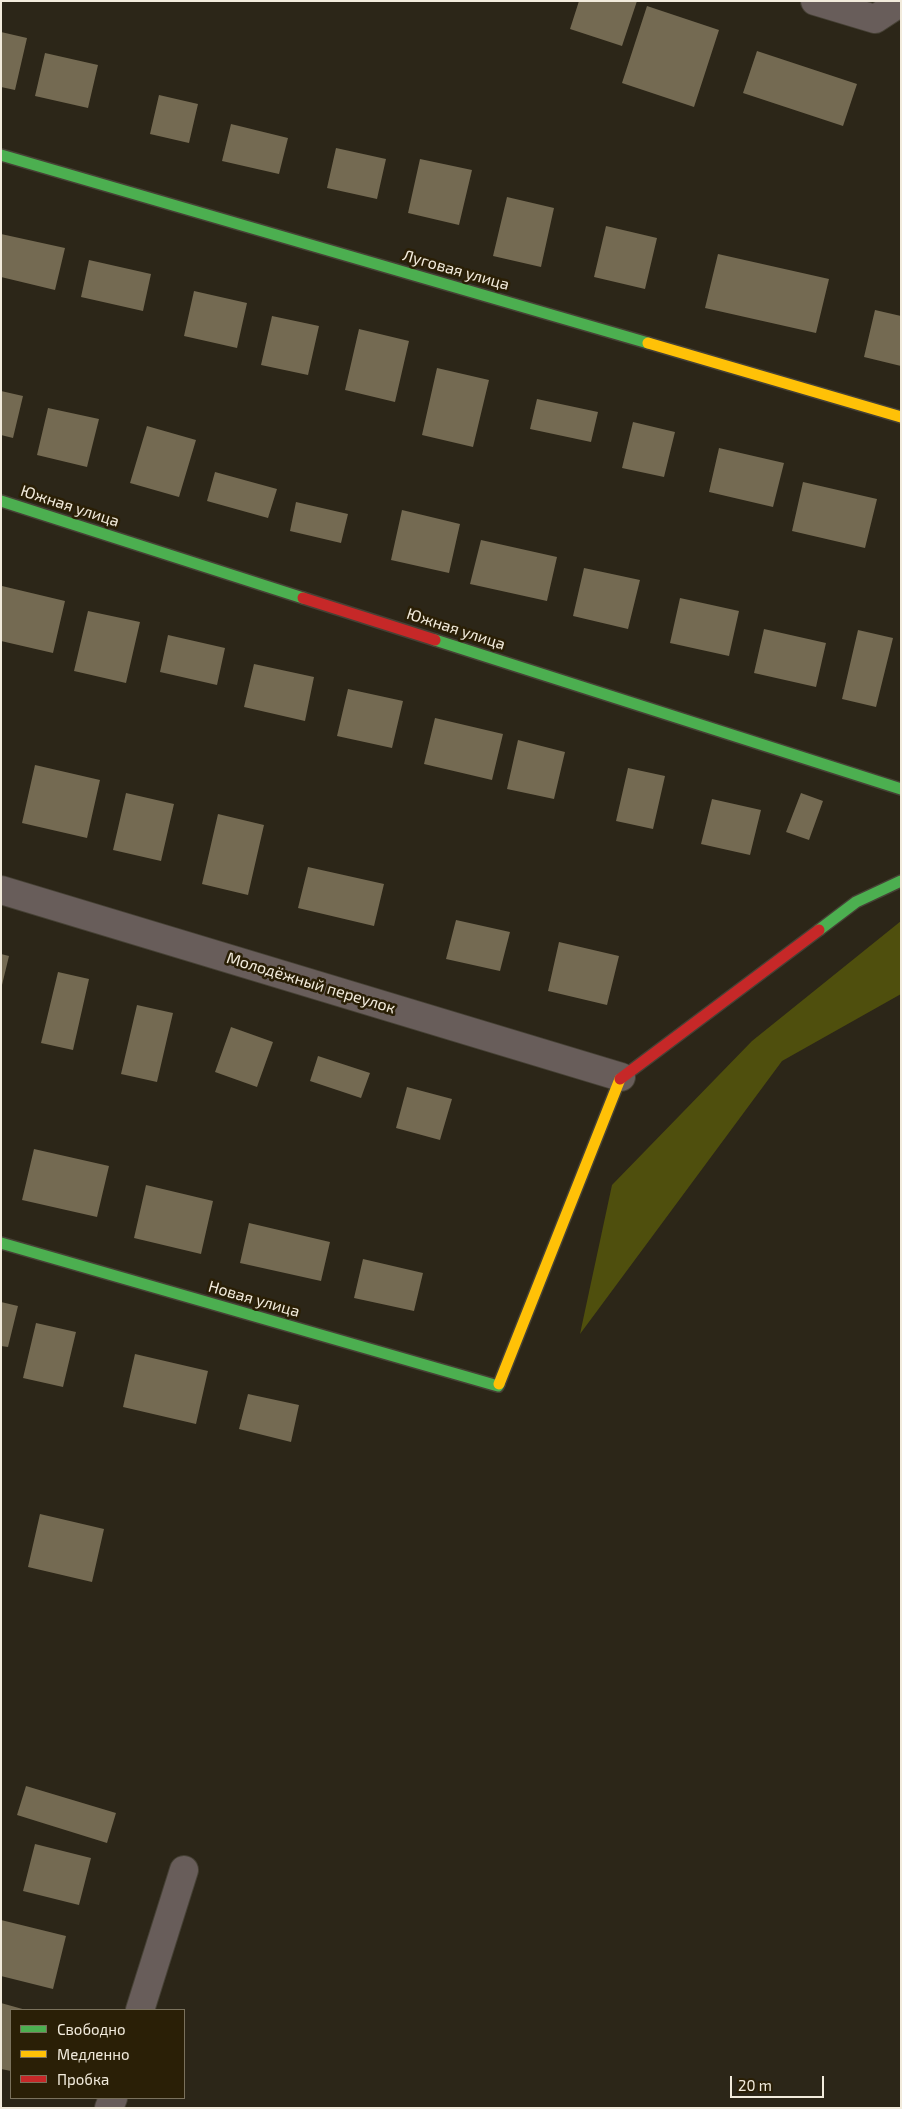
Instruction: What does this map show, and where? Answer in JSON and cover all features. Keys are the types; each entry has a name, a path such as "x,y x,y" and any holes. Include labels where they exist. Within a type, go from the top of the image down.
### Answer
{"street":[{"path":"815,1 875,19 901,2"},
{"name":"Луговая улица","path":"1,155 901,417"},
{"name":"Южная улица","path":"1,501 901,789"},
{"path":"621,1076 856,902 901,881"},
{"name":"Молодёжный переулок","path":"1,890 621,1076"},
{"name":"Новая улица","path":"1,1243 498,1386 621,1076"},
{"path":"140,2009 184,1870"}],"shaded area":[{"path":"901,921 901,994 782,1061 580,1334 612,1185 752,1041"}],"building":[{"path":"579,1 637,1 622,46 570,29"},
{"path":"647,6 719,30 694,107 622,83"},
{"path":"1,32 27,38 15,90 1,87"},
{"path":"757,51 857,84 843,126 743,93"},
{"path":"45,53 98,65 88,108 35,96"},
{"path":"159,95 198,104 189,143 150,134"},
{"path":"231,124 288,138 279,174 222,161"},
{"path":"336,148 386,159 377,199 327,188"},
{"path":"420,159 472,170 459,225 408,213"},
{"path":"507,197 554,208 541,267 493,256"},
{"path":"606,226 657,238 645,289 594,277"},
{"path":"1,234 65,248 55,290 1,277"},
{"path":"718,254 829,279 816,333 705,308"},
{"path":"89,260 151,274 143,311 81,297"},
{"path":"194,291 247,303 237,348 184,336"},
{"path":"875,310 901,316 901,366 864,357"},
{"path":"272,316 319,326 308,375 261,365"},
{"path":"359,329 409,341 395,402 345,390"},
{"path":"437,368 489,380 473,447 422,435"},
{"path":"1,391 23,396 13,438 1,435"},
{"path":"537,399 598,412 591,442 530,429"},
{"path":"48,408 99,419 87,467 37,455"},
{"path":"633,422 675,432 664,477 622,468"},
{"path":"147,426 196,440 179,497 130,483"},
{"path":"719,448 784,463 773,507 709,492"},
{"path":"215,472 277,489 268,518 207,501"},
{"path":"803,482 877,499 865,548 792,531"},
{"path":"296,502 348,514 341,543 290,531"},
{"path":"402,510 460,524 449,573 391,560"},
{"path":"481,540 557,557 547,601 470,584"},
{"path":"584,568 640,580 628,629 573,616"},
{"path":"2,586 65,601 53,653 1,641"},
{"path":"680,598 739,611 729,656 670,643"},
{"path":"88,611 140,622 126,683 74,671"},
{"path":"764,629 826,643 816,687 754,673"},
{"path":"858,630 893,638 876,707 842,699"},
{"path":"168,635 225,648 217,685 160,672"},
{"path":"254,664 314,677 305,721 244,707"},
{"path":"348,689 403,701 392,748 337,736"},
{"path":"435,718 503,734 492,780 424,764"},
{"path":"518,740 565,752 554,799 507,789"},
{"path":"35,765 100,780 87,838 22,823"},
{"path":"628,768 665,776 653,829 616,821"},
{"path":"126,793 174,804 161,861 113,850"},
{"path":"801,793 823,801 809,840 786,832"},
{"path":"712,799 761,810 750,855 701,844"},
{"path":"218,814 264,825 248,895 202,884"},
{"path":"308,867 384,884 374,926 298,908"},
{"path":"456,920 510,932 500,971 446,959"},
{"path":"559,942 619,956 607,1005 548,991"},
{"path":"1,954 9,956 2,985 1,985"},
{"path":"58,972 89,979 73,1050 41,1043"},
{"path":"137,1005 173,1013 157,1082 121,1074"},
{"path":"231,1027 273,1042 257,1087 215,1072"},
{"path":"318,1056 370,1073 361,1098 310,1081"},
{"path":"407,1087 452,1099 440,1140 396,1128"},
{"path":"34,1149 109,1166 97,1217 22,1200"},
{"path":"146,1185 213,1201 201,1254 134,1238"},
{"path":"249,1223 330,1242 321,1281 240,1263"},
{"path":"363,1259 423,1273 414,1311 354,1298"},
{"path":"1,1302 18,1306 8,1347 1,1346"},
{"path":"36,1323 76,1332 63,1387 23,1378"},
{"path":"135,1354 208,1371 196,1424 123,1407"},
{"path":"248,1394 299,1405 291,1442 239,1429"},
{"path":"40,1514 104,1529 92,1582 28,1567"},
{"path":"26,1786 116,1813 107,1843 17,1815"},
{"path":"35,1844 91,1858 79,1905 23,1891"},
{"path":"1,1920 66,1936 53,1989 1,1976"},
{"path":"1,2003 22,2009 10,2009 10,2071 1,2069"}],"traffic: fast":[{"path":"1,155 648,343"},
{"path":"1,501 303,598"},
{"path":"435,640 901,789"},
{"path":"819,930 856,902 901,881"},
{"path":"1,1243 498,1386 499,1384"}],"traffic: slow":[{"path":"648,343 901,417"},
{"path":"499,1384 620,1079"}],"traffic: jam":[{"path":"303,598 435,640"},
{"path":"620,1079 819,930"}]}
